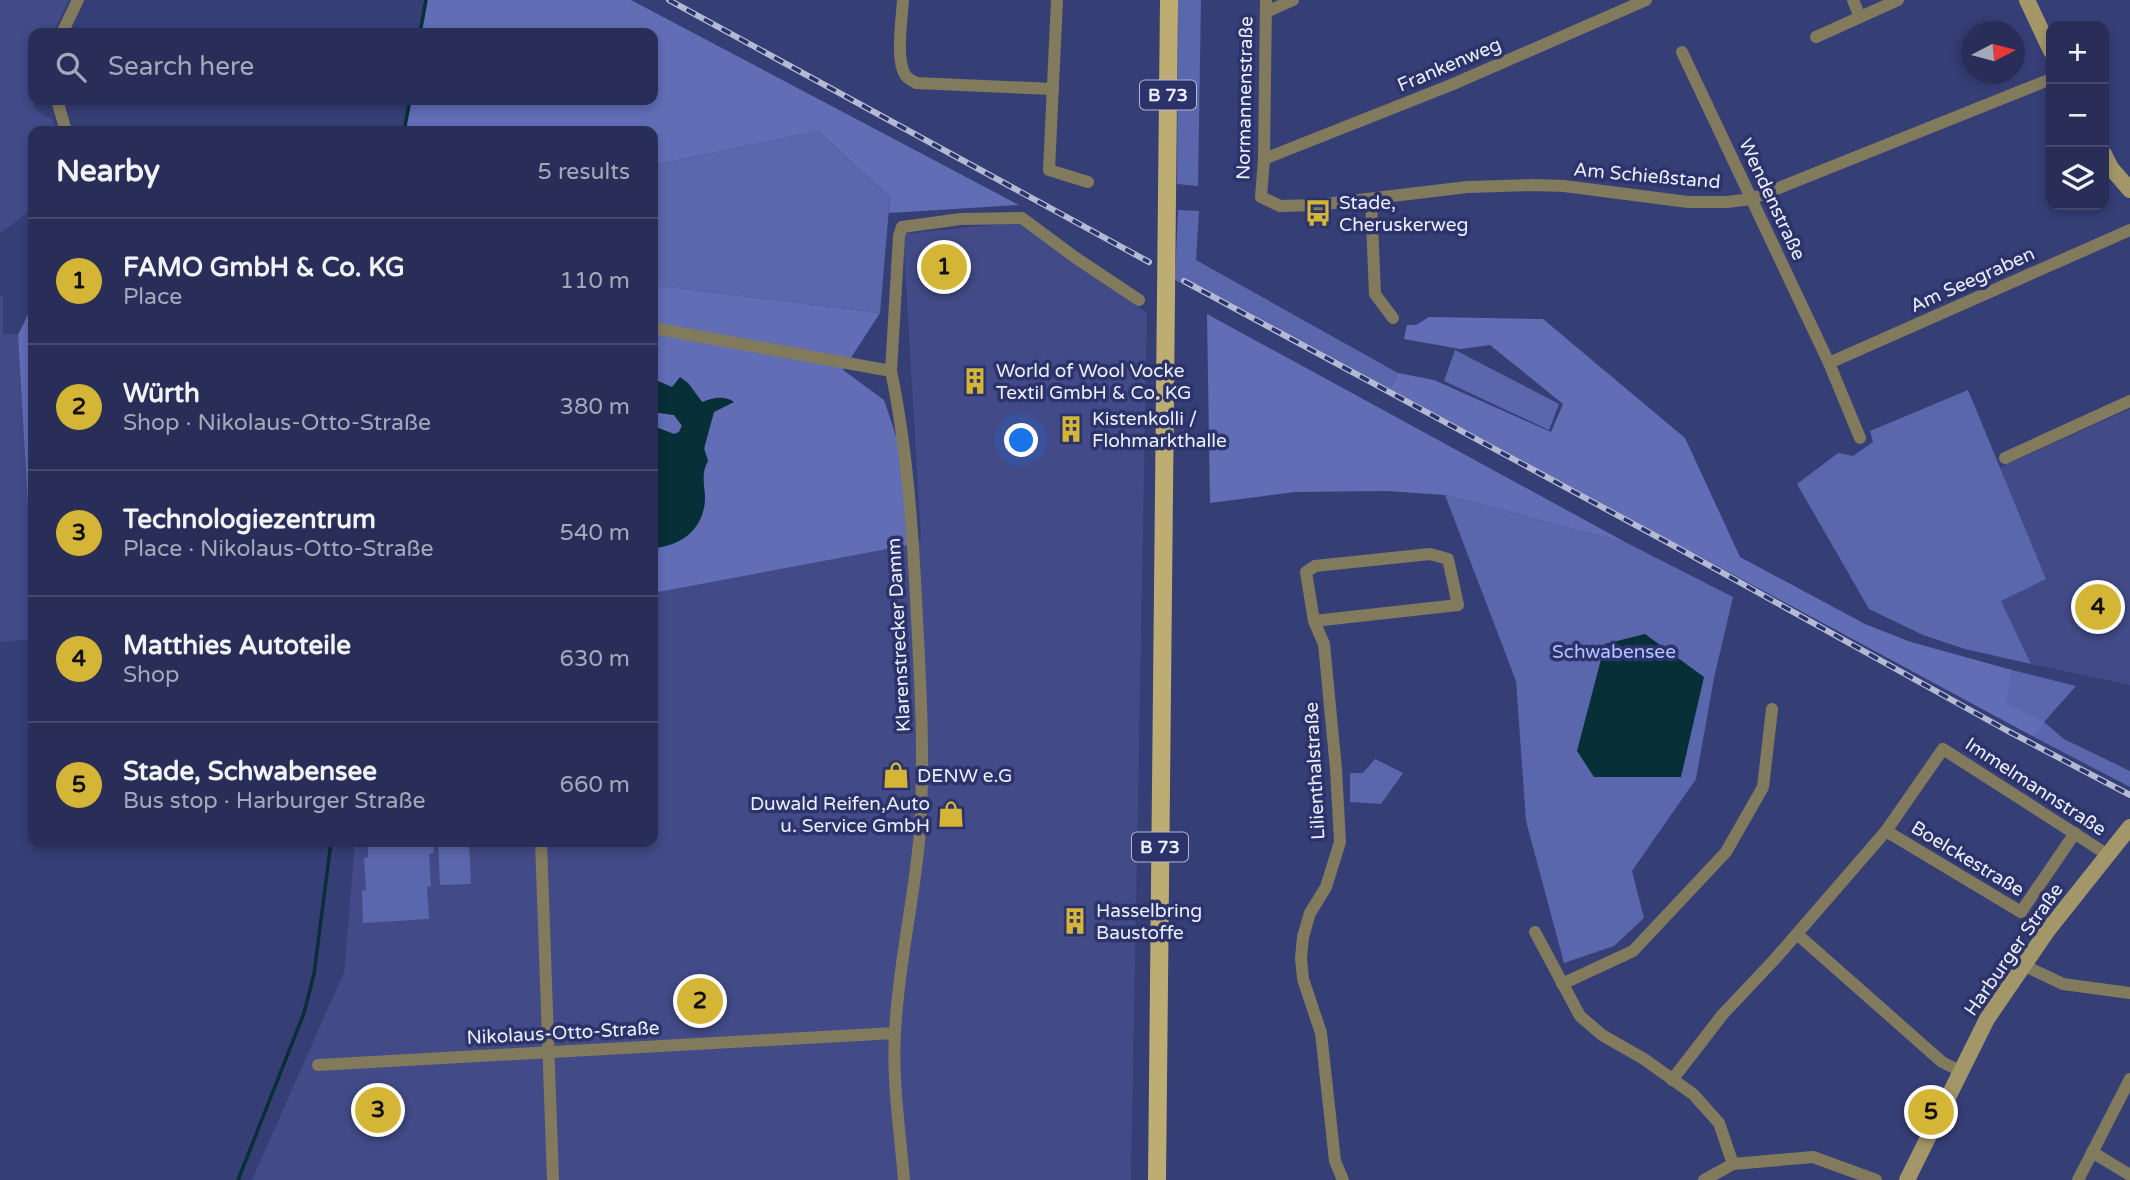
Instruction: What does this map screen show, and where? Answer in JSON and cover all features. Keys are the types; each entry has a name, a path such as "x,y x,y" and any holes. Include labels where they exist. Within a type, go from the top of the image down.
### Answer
{"main road":[{"name":"B 73","path":"1157,1180 1169,0"},
{"path":"2027,0 2046,40"},
{"path":"2109,164 2130,190"},
{"name":"Harburger Straße","path":"1907,1180 1987,1018 2023,965 2130,827"}],"street":[{"path":"64,28 78,0"},
{"path":"903,0 900,54 902,67 906,76 916,83 1054,89"},
{"path":"1058,0 1049,170 1088,182"},
{"path":"1266,6 1293,0"},
{"name":"Frankenweg","path":"1264,159 1451,85 1646,0"},
{"path":"1853,0 1860,17"},
{"path":"1815,37 1898,0"},
{"name":"Normannenstraße","path":"1261,197 1266,6"},
{"name":"Wendenstraße","path":"1682,52 1829,363 1860,438"},
{"name":"Am Schießstand","path":"1261,197 1280,206 1371,199 1467,187 1533,185 1564,186 1689,202 1751,199 2046,81"},
{"path":"58,105 65,126"},
{"path":"1371,199 1376,294 1393,318"},
{"name":"Klarenstrecker Damm","path":"904,1180 895,1033 904,938 919,843 923,746 914,549 900,414 891,371 902,227 961,219 1022,218 1139,300"},
{"name":"Am Seegraben","path":"1829,363 2130,230"},
{"path":"658,329 891,371"},
{"path":"2006,458 2130,401"},
{"name":"Lilienthalstraße","path":"1314,621 1458,604 1448,559 1430,554 1315,566 1307,572 1314,621 1324,645 1340,842 1326,887 1310,913 1303,937 1302,968 1303,979 1321,1033 1335,1161 1343,1180"},
{"path":"1562,984 1633,951 1726,852 1763,787 1772,709"},
{"name":"Immelmannstraße","path":"1886,831 1943,749 2108,855"},
{"path":"1672,1080 1723,1014 1886,831"},
{"name":"Boelckestraße","path":"1886,831 2021,912 2076,833"},
{"path":"541,847 553,1180"},
{"path":"1535,932 1580,1016 1602,1035 1644,1059 1693,1094 1719,1123 1732,1164"},
{"path":"1797,934 1942,1062 1960,1071"},
{"path":"2023,965 2063,984 2130,993"},
{"name":"Nikolaus-Otto-Straße","path":"318,1065 895,1033"},
{"path":"2078,1180 2130,1079"},
{"path":"2092,1152 2130,1175"},
{"path":"1704,1180 1732,1164 1813,1157 1876,1180"}],"shaded area":[{"path":"0,0 69,0 55,28 28,28 28,105 34,105 35,109 53,120 55,126 28,126 28,213 0,233"},
{"path":"426,0 631,0 1019,205 889,213 890,197 818,131 658,164 658,126 405,126 409,105 658,105 658,28 421,28"},
{"path":"1020,222 1147,313 1131,1180 252,1180 344,972 355,847 658,847 658,592 909,545 921,540 903,234"},
{"path":"658,286 880,313 843,370 884,400 899,445 909,545 658,592 658,547 662,547 705,497 704,474 708,461 704,449 714,411 702,402 688,383 672,388 658,381"},
{"path":"0,296 3,296 3,334 18,335 28,506 28,639 0,642"},
{"path":"28,314 28,506 18,335"},
{"path":"1207,314 1627,543 1445,495 1386,491 1295,492 1210,503"},
{"path":"1429,317 1543,319 1685,438 1740,557 1865,624 1911,642 2012,670 2006,703 2044,722 2034,737 1390,389 1398,373 1434,380 1551,432 1563,404 1490,345 1460,349 1404,339 1407,325 1416,325"},
{"path":"680,377 702,402 722,398 734,402 714,412 704,448 708,461 704,471 705,500 700,520 681,540 658,548 658,428 674,434 679,432 682,426 674,415 658,413 658,381 672,387"},
{"path":"2130,409 2130,685 2031,664 2000,600 2046,579 2000,467"},
{"path":"658,413 674,415 682,425 679,432 674,434 658,428"},
{"name":"Schwabensee","path":"1645,634 1704,677 1681,777 1594,777 1577,751 1605,644"}],"green space":[{"path":"1178,0 1201,0 1198,186 1177,184"},
{"path":"818,131 890,197 880,313 658,286 658,164"},
{"path":"1178,210 1199,211 1196,260 1398,373 1390,389 1175,280"},
{"path":"1455,350 1559,404 1549,430 1444,381"},
{"path":"1968,390 2046,579 2001,601 2031,664 1965,649 1923,635 1869,609 1797,484 1838,453 1853,456 1873,442 1870,431"},
{"name":"Schwabensee","path":"1445,495 1627,543 1733,597 1714,678 1696,779 1632,871 1644,918 1614,946 1564,963 1526,821 1516,681"},
{"path":"2012,670 2076,686 2044,722 2064,739 2130,771 2130,787 2034,737 2043,722 2005,703"},
{"path":"1375,759 1403,773 1381,804 1350,802 1350,773 1363,773"},
{"path":"368,847 433,847 434,853 429,854 429,919 363,923 362,891 366,890 364,858 368,857"},
{"path":"438,847 469,847 471,884 440,885"}],"waterway":[{"path":"421,28 426,0"},
{"path":"405,126 409,105"},
{"path":"238,1180 304,1013 314,974 330,847"}],"railway":[{"path":"669,0 1149,262"},
{"path":"1184,281 2130,795"}],"place":[{"name":"Stade, Cheruskerweg","path":"1318,213"},
{"name":"FAMO GmbH & Co. KG","path":"944,267"},
{"name":"World of Wool Vocke Textil GmbH & Co. KG","path":"975,381"},
{"name":"Kistenkolli / Flohmarkthalle","path":"1071,429"},
{"name":"Matthies Autoteile","path":"2098,607"},
{"name":"DENW e.G","path":"896,775"},
{"name":"Duwald Reifen,Auto u. Service GmbH","path":"951,814"},
{"name":"Hasselbring Baustoffe","path":"1075,921"},
{"name":"Würth","path":"700,1001"},
{"name":"Technologiezentrum","path":"378,1110"},
{"name":"Stade, Schwabensee","path":"1931,1112"}]}
